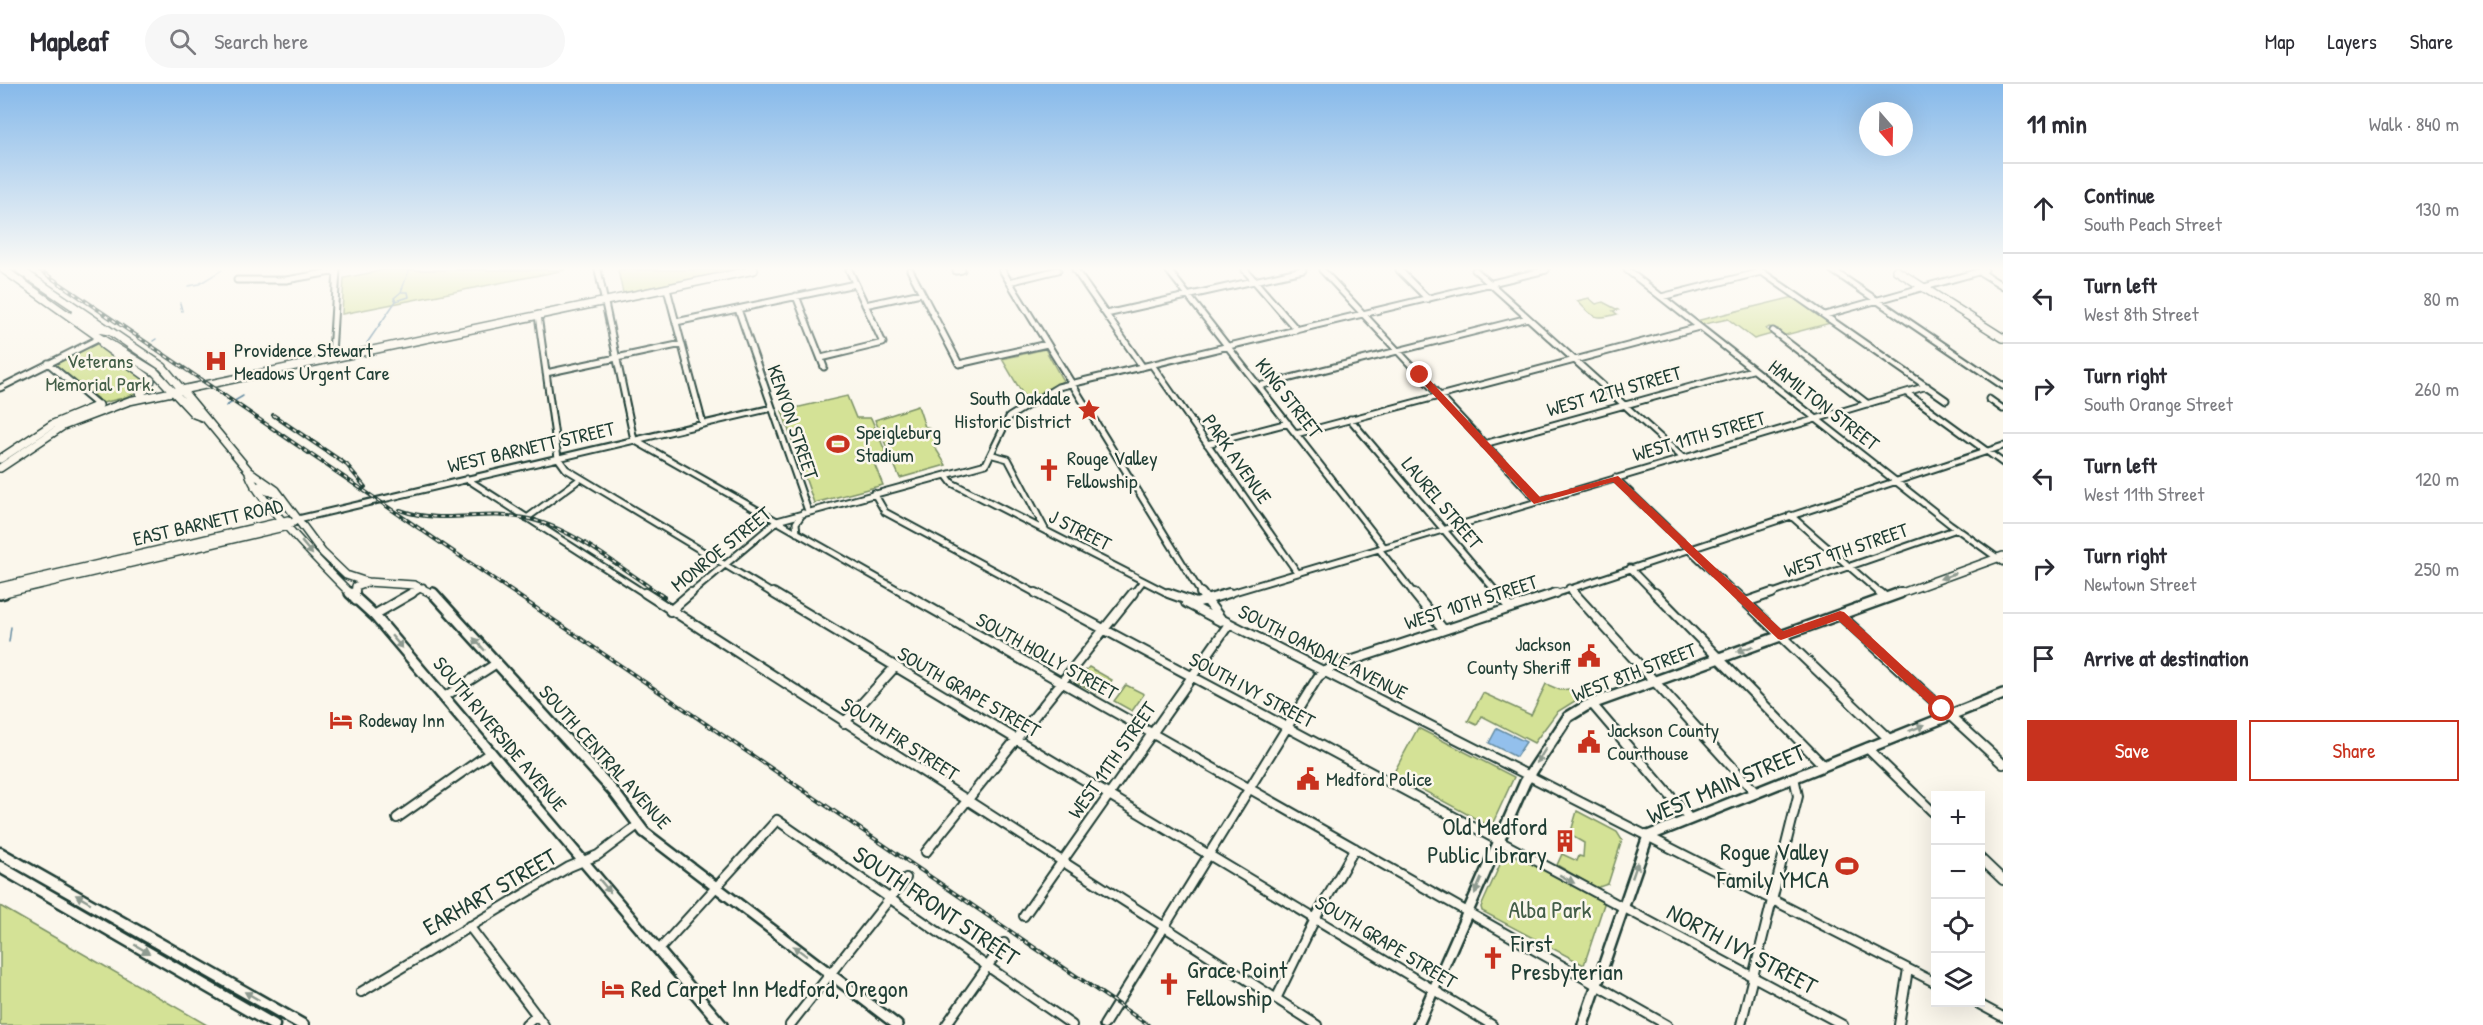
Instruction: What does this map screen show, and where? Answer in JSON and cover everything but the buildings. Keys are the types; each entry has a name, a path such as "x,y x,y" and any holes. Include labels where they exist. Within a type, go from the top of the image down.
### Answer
{"highway":[{"path":"0,853 303,1025"},
{"path":"0,867 274,1025"}],"main road":[{"path":"66,314 100,338 103,345 151,380 149,387 140,393"},
{"path":"76,314 98,329 113,332"},
{"path":"86,314 113,332"},
{"path":"0,459 45,428 98,405 140,393 283,369 544,314"},
{"path":"1964,314 2003,338"},
{"name":"SOUTH RIVERSIDE AVENUE","path":"113,332 163,367 201,410 202,417"},
{"name":"SOUTH RIVERSIDE AVENUE","path":"100,338 126,351 172,389 194,414 202,417 249,471 259,475 279,495 346,575 369,581"},
{"path":"183,387 332,354 367,350"},
{"path":"283,369 332,354"},
{"path":"0,468 38,440 79,419 172,389"},
{"name":"SOUTH RIVERSIDE AVENUE","path":"249,471 249,479 255,487 331,576 374,615 722,1025"},
{"path":"255,487 262,485 267,491 279,495"},
{"name":"EAST BARNETT ROAD","path":"0,594 159,556 298,519"},
{"name":"EAST BARNETT ROAD","path":"0,586 286,523"},
{"path":"159,556 171,550 198,544 202,540"},
{"name":"WEST 8TH STREET","path":"1418,1025 1497,840 1529,776 1564,722 1579,710 1886,598 2001,559"},
{"path":"356,600 354,592 356,586 369,581 423,587"},
{"name":"SOUTH CENTRAL AVENUE","path":"423,587 434,594 497,663 614,792 638,825 657,844 897,1025"},
{"name":"WEST MAIN STREET","path":"1583,1025 1648,836 2003,694"}],"street":[{"path":"332,354 334,314"},
{"path":"606,314 634,440"},
{"path":"674,314 703,424"},
{"path":"676,322 715,314"},
{"name":"KENYON STREET","path":"740,314 806,511"},
{"path":"803,314 824,367"},
{"path":"821,358 878,346 882,342 869,314"},
{"path":"932,314 957,362 963,363 1047,344"},
{"name":"SOUTH OAKDALE AVENUE","path":"1029,314 1205,600 1229,624 1931,980"},
{"path":"1106,314 1142,366"},
{"name":"KING STREET","path":"1202,314 1443,628"},
{"path":"1282,314 1296,330"},
{"path":"1046,531 1008,459 993,454 1005,422 1013,412 1053,389 1072,383 1363,314 1538,501"},
{"path":"1523,314 1683,458"},
{"name":"HAMILTON STREET","path":"1682,314 1957,529 2001,559"},
{"path":"1897,314 2003,386"},
{"path":"538,315 558,458"},
{"path":"1824,315 1946,400"},
{"path":"1259,386 1528,318"},
{"path":"1296,434 1699,327"},
{"path":"1773,331 1868,404"},
{"path":"0,388 100,338"},
{"path":"546,374 682,344"},
{"path":"48,363 98,405"},
{"name":"PARK AVENUE","path":"1152,365 1297,573"},
{"name":"WEST 12TH STREET","path":"1484,444 1752,370"},
{"name":"WEST 11TH STREET","path":"1205,600 1927,386"},
{"path":"1907,393 2003,463"},
{"path":"1989,399 2003,409"},
{"name":"WEST BARNETT STREET","path":"298,519 772,408"},
{"name":"LAUREL STREET","path":"1350,420 1509,607"},
{"path":"1207,444 1288,423"},
{"name":"SOUTH HOLLY STREET","path":"634,440 1667,1025"},
{"name":"WEST 10TH STREET","path":"1104,1025 1249,787 1318,677 1324,672 1339,663 1443,628 2003,446"},
{"name":"MONROE STREET","path":"670,611 777,521 806,511 986,464 993,454"},
{"name":"SOUTH GRAPE STREET","path":"558,458 562,467 580,479 1492,1025"},
{"name":"J STREET","path":"946,475 952,483 1182,600 1192,603 1205,600"},
{"path":"1615,478 1889,739"},
{"name":"SOUTH FIR STREET","path":"467,479 1317,1025"},
{"path":"527,518 580,479"},
{"name":"SOUTH IVY STREET","path":"874,494 885,513 1622,908"},
{"path":"797,533 796,523 806,511"},
{"path":"1790,516 1886,598"},
{"name":"WEST 9TH STREET","path":"1746,602 1957,529"},
{"path":"1630,568 1823,765"},
{"path":"926,852 1143,581"},
{"path":"374,615 423,587"},
{"path":"1569,588 1755,792"},
{"path":"1182,600 1200,612 1229,624"},
{"path":"1840,615 2003,765"},
{"name":"WEST 11TH STREET","path":"1024,916 1229,624"},
{"path":"444,697 497,663"},
{"path":"844,723 895,667"},
{"path":"1592,704 1690,819"},
{"path":"1866,747 1931,810"},
{"path":"397,818 491,752"},
{"path":"1741,1025 1798,796 1794,777"},
{"name":"SOUTH FRONT STREET","path":"716,888 777,820 1072,1025"},
{"name":"EARHART STREET","path":"360,992 568,867 598,855 638,825"},
{"path":"1276,999 1315,919 1355,848"},
{"path":"1985,863 2003,880"},
{"path":"790,1025 906,878"},
{"path":"658,950 716,888"},
{"name":"NORTH IVY STREET","path":"1622,908 1843,1025"},
{"path":"469,926 544,1025"},
{"path":"946,1025 1004,943"},
{"path":"1899,1025 1908,969"},
{"path":"1984,1007 2003,1017"},
{"path":"526,1025 537,1015"}],"green space":[{"path":"1591,314 1617,314 1602,317"},
{"path":"1725,314 1821,314 1834,322 1782,336 1778,329 1769,327 1766,329 1772,334 1754,339 1728,319 1700,325 1696,321"},
{"name":"Veterans Memorial Park.","path":"97,343 145,380 141,390 103,403 55,364"},
{"path":"1045,349 1063,381 1026,400 1002,359"},
{"name":"Speigleburg Stadium","path":"847,396 856,418 871,418 886,453 873,461 883,485 814,503 782,411"},
{"path":"918,406 925,427 928,427 937,445 934,446 946,465 900,478 875,420"},
{"path":"1089,667 1112,680 1101,695 1075,682"},
{"path":"1546,684 1560,690 1569,689 1578,699 1557,712 1534,743 1482,716 1477,725 1468,721 1483,693 1531,715"},
{"path":"1126,685 1144,694 1132,711 1114,701"},
{"path":"1418,728 1514,777 1491,827 1393,774"},
{"path":"1577,811 1617,832 1622,840 1608,884 1596,888 1557,865 1562,854 1577,861 1579,856 1583,857 1584,843 1570,835"},
{"name":"Alba Park","path":"1507,849 1605,901 1584,965 1482,911 1481,907"},
{"path":"0,906 207,1025 0,1025"}],"water":[{"path":"1497,728 1526,742 1516,757 1489,743"}],"waterway":[{"path":"367,343 387,314"},
{"path":"226,406 243,396"},
{"path":"9,642 11,627"}],"railway":[{"path":"104,314 1148,1025"},
{"path":"273,415 347,465 365,487"},
{"path":"400,510 446,517 508,516 542,523 579,539 664,597"}],"place":[{"name":"Providence Stewart Meadows Urgent Care","path":"216,361"},
{"name":"South Oakdale Historic District","path":"1089,410"},
{"name":"Speigleburg Stadium","path":"838,444"},
{"name":"Rouge Valley Fellowship","path":"1049,470"},
{"name":"Jackson County Sheriff","path":"1589,656"},
{"name":"Rodeway Inn","path":"341,720"},
{"name":"Jackson County Courthouse","path":"1589,742"},
{"name":"Medford Police","path":"1308,779"},
{"name":"Old Medford Public Library","path":"1565,841"},
{"name":"Rogue Valley Family YMCA","path":"1847,866"},
{"name":"First Presbyterian","path":"1493,958"},
{"name":"Grace Point Fellowship","path":"1169,984"},
{"name":"Red Carpet Inn Medford, Oregon","path":"613,989"}],"route":[{"path":"1420,375 1538,501 1615,478 1781,636 1840,615 1942,709"}]}
